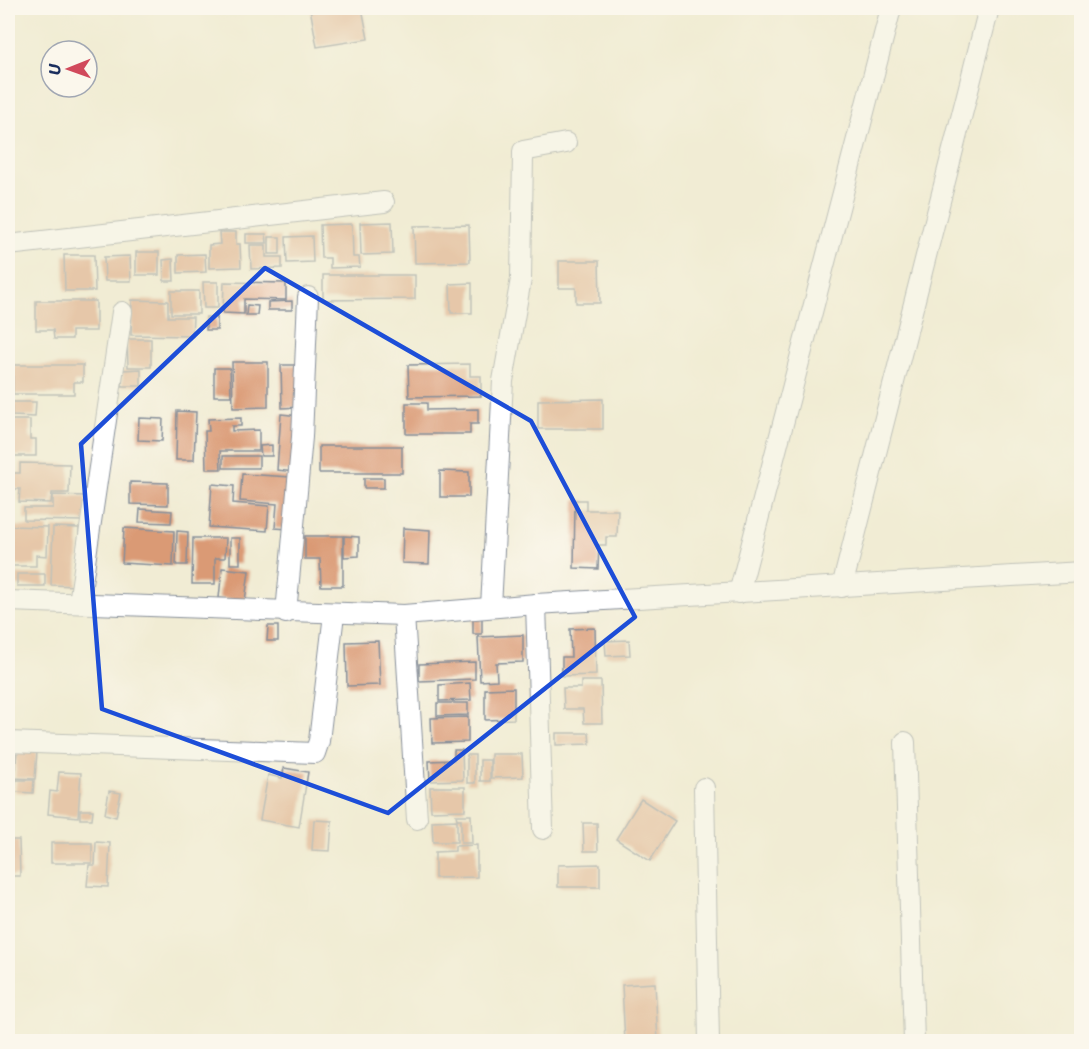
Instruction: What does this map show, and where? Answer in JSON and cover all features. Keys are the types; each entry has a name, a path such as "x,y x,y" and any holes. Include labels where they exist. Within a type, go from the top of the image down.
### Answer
{"street":[{"path":"739,593 891,8"},
{"path":"842,587 989,8"},
{"path":"491,607 503,381 521,279 523,151 566,143"},
{"path":"8,245 384,202"},
{"path":"286,613 302,437 308,297"},
{"path":"79,603 122,312"},
{"path":"8,601 286,613 404,615 536,604 1082,572"},
{"path":"536,604 543,828"},
{"path":"8,742 315,753 318,748 334,614"},
{"path":"404,615 417,819"},
{"path":"905,742 914,1041"},
{"path":"704,788 709,1041"}],"highlighted area":[{"path":"265,268 531,421 635,617 388,813 102,709 81,444"}],"building":[{"path":"310,8 362,8 368,39 317,47"},
{"path":"392,222 393,254 361,255 360,223"},
{"path":"352,224 353,257 359,257 360,267 330,268 330,258 321,258 320,225"},
{"path":"469,225 470,262 415,263 414,226"},
{"path":"219,232 236,232 236,244 240,244 241,267 209,268 209,245 220,244"},
{"path":"246,234 266,234 267,243 246,243"},
{"path":"312,236 313,262 287,263 286,237"},
{"path":"269,237 280,237 280,254 269,254"},
{"path":"250,245 266,245 266,257 282,257 282,268 251,269"},
{"path":"136,252 159,252 159,275 136,275"},
{"path":"205,254 206,272 178,273 178,255"},
{"path":"64,255 94,255 95,291 65,291"},
{"path":"130,256 131,281 105,281 104,257"},
{"path":"173,259 174,281 164,281 163,260"},
{"path":"559,261 599,261 600,303 576,303 576,288 559,288"},
{"path":"323,275 415,275 415,299 323,300"},
{"path":"203,282 218,282 218,308 204,308"},
{"path":"224,282 286,283 286,300 244,299 244,314 223,313"},
{"path":"472,283 472,313 451,313 450,284"},
{"path":"171,291 199,291 199,314 171,314"},
{"path":"132,300 168,301 168,317 193,317 192,336 131,335"},
{"path":"36,301 96,301 96,331 72,331 72,339 54,339 53,330 36,330"},
{"path":"292,301 292,310 268,310 268,302"},
{"path":"247,305 258,306 257,315 246,315"},
{"path":"206,317 217,317 217,330 206,330"},
{"path":"127,339 151,339 151,367 128,367"},
{"path":"232,362 268,362 268,407 233,408"},
{"path":"470,364 470,376 481,376 481,396 409,397 408,365"},
{"path":"13,365 83,365 83,382 74,382 74,394 13,394"},
{"path":"281,365 300,365 300,407 282,408"},
{"path":"214,368 230,368 231,396 214,396"},
{"path":"141,369 141,386 122,386 123,370"},
{"path":"603,399 603,429 538,429 538,400"},
{"path":"12,402 36,402 35,417 12,416"},
{"path":"406,403 427,403 427,410 478,409 478,424 470,424 470,434 406,434"},
{"path":"177,411 196,412 194,460 176,460"},
{"path":"281,414 299,416 295,472 277,470"},
{"path":"139,418 163,419 162,441 138,440"},
{"path":"241,418 241,426 232,426 232,431 259,430 259,451 220,451 221,469 206,469 205,431 209,431 208,419"},
{"path":"10,420 30,420 30,439 36,439 36,456 10,456"},
{"path":"272,445 272,456 261,456 260,446"},
{"path":"319,446 402,446 402,473 319,473"},
{"path":"223,456 259,456 259,468 223,468"},
{"path":"20,463 70,464 69,493 52,493 51,503 19,502 20,489 8,489 8,473 20,473"},
{"path":"440,471 469,472 469,497 440,497"},
{"path":"242,474 291,477 288,529 275,528 277,504 240,501"},
{"path":"364,478 384,478 384,488 364,488"},
{"path":"130,482 168,483 168,505 130,504"},
{"path":"212,484 234,486 233,503 269,506 267,531 209,527"},
{"path":"53,495 86,496 86,521 24,520 24,508 53,508"},
{"path":"575,500 586,500 586,510 618,510 617,537 606,537 606,545 599,545 598,569 574,568"},
{"path":"140,509 172,511 171,523 139,522"},
{"path":"8,526 48,527 47,556 36,555 36,566 8,566"},
{"path":"53,527 79,528 77,586 51,585"},
{"path":"124,528 174,531 173,566 122,563"},
{"path":"403,528 430,530 429,564 402,563"},
{"path":"177,531 188,532 187,565 176,565"},
{"path":"305,536 343,536 343,586 321,586 320,559 305,559"},
{"path":"344,536 359,537 359,556 344,557"},
{"path":"193,538 226,538 225,558 215,558 215,584 192,584"},
{"path":"230,538 240,538 240,564 230,564"},
{"path":"222,568 249,571 245,601 219,598"},
{"path":"17,574 45,574 45,586 17,586"},
{"path":"473,617 482,617 482,634 473,634"},
{"path":"268,626 278,626 278,641 267,641"},
{"path":"595,628 596,675 562,676 562,657 571,657 570,629"},
{"path":"523,635 523,662 496,663 497,680 480,681 478,637"},
{"path":"629,640 630,655 606,656 605,641"},
{"path":"378,641 380,685 347,686 346,642"},
{"path":"475,662 475,679 419,681 419,664"},
{"path":"581,681 601,681 602,723 584,723 583,709 564,709 563,688 581,688"},
{"path":"470,683 471,700 439,701 439,685"},
{"path":"514,688 514,719 485,720 485,689"},
{"path":"437,703 468,703 468,715 437,716"},
{"path":"468,717 468,742 432,743 431,718"},
{"path":"556,733 589,733 590,744 556,745"},
{"path":"17,750 37,751 35,779 15,778"},
{"path":"454,750 462,750 463,780 430,781 429,761 454,760"},
{"path":"491,754 522,754 523,777 491,778"},
{"path":"467,755 475,755 475,783 467,783"},
{"path":"480,760 490,760 490,781 480,781"},
{"path":"284,768 308,772 299,827 260,820 268,775 282,778"},
{"path":"59,772 81,773 78,817 48,814 50,791 57,792"},
{"path":"16,780 34,780 33,793 15,792"},
{"path":"430,787 465,787 465,810 431,811"},
{"path":"109,791 121,793 116,817 105,814"},
{"path":"641,799 675,821 650,861 616,839"},
{"path":"80,810 93,810 92,819 80,819"},
{"path":"456,815 471,815 472,843 461,843 461,819 457,819"},
{"path":"314,820 332,821 330,851 312,850"},
{"path":"457,820 457,842 433,842 432,821"},
{"path":"583,823 597,823 598,851 584,851"},
{"path":"8,840 19,840 20,876 8,876"},
{"path":"96,842 110,843 108,887 87,886 89,865 95,865"},
{"path":"51,843 92,843 92,863 51,863"},
{"path":"477,845 477,877 435,878 435,852 455,851 455,846"},
{"path":"600,864 600,887 558,887 558,865"},
{"path":"655,983 658,1042 625,1042 622,985"}]}
